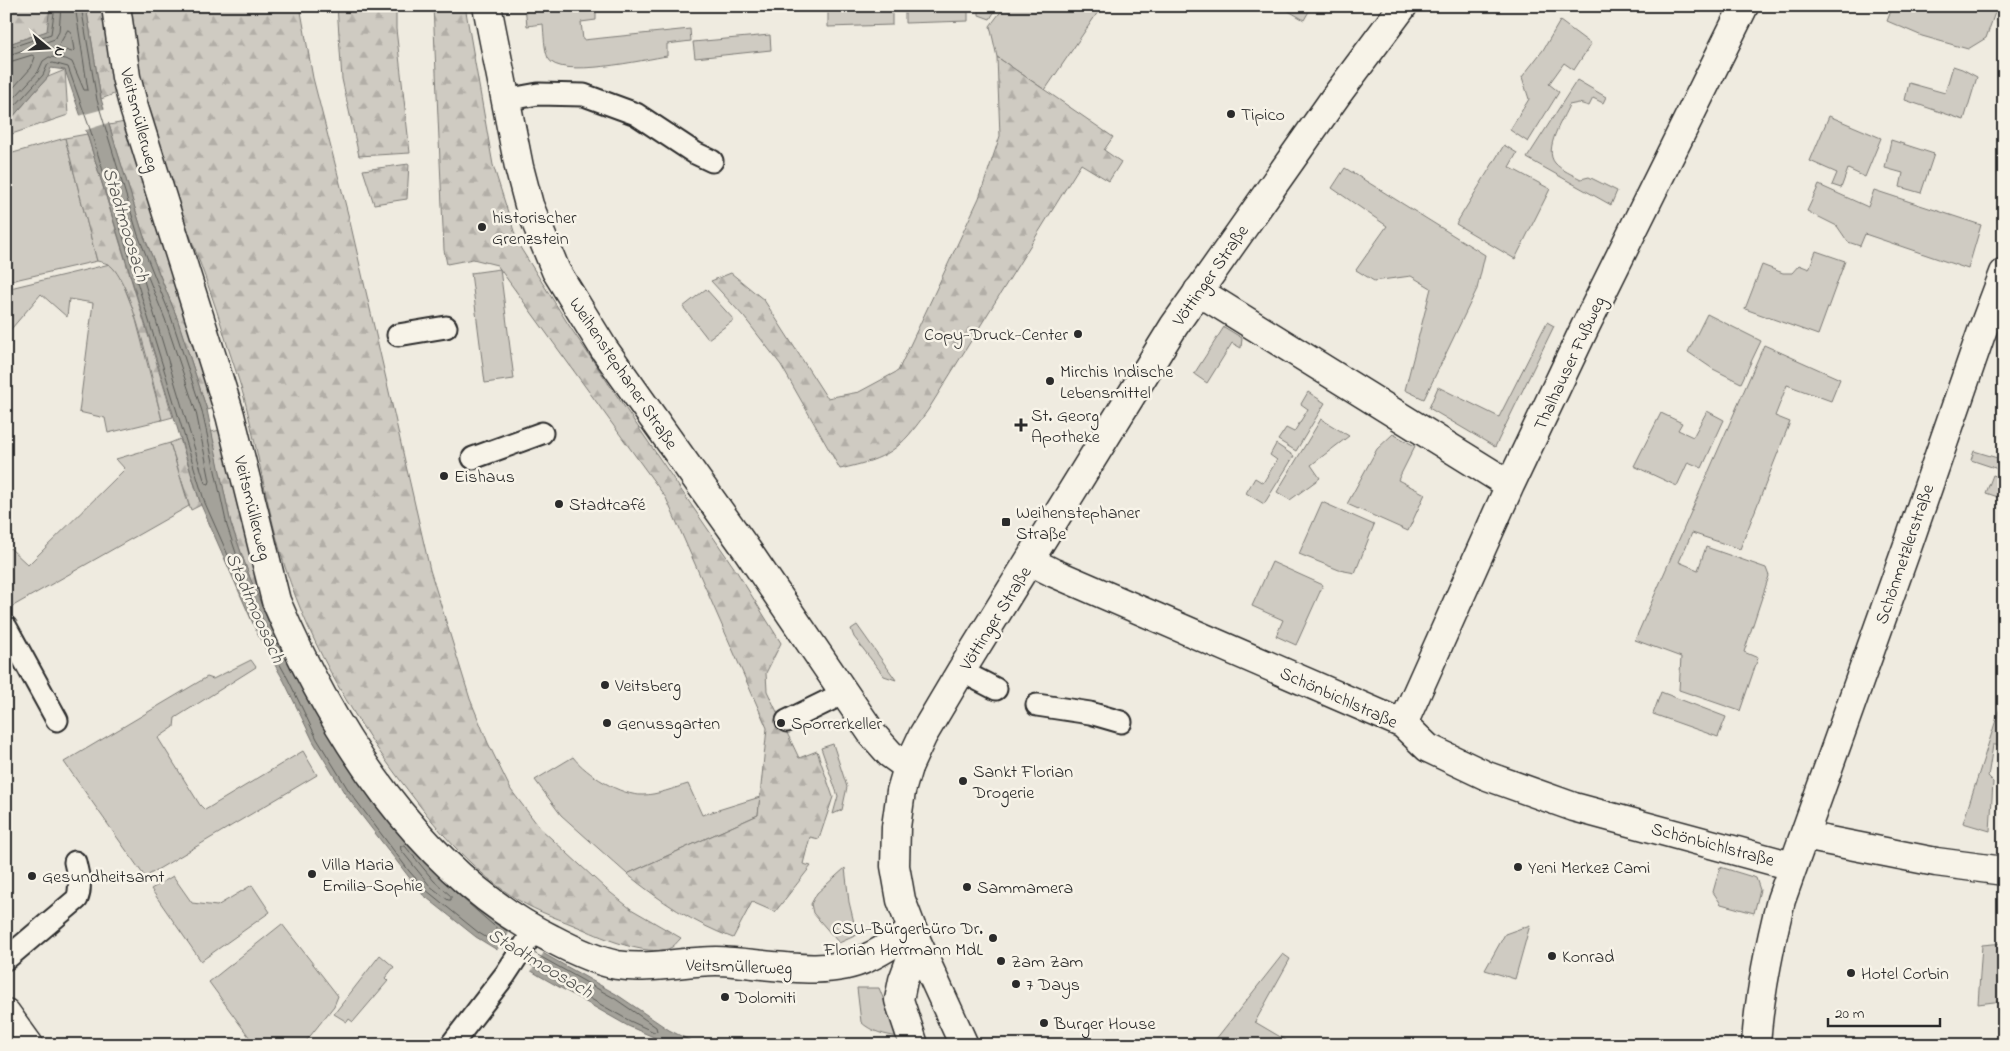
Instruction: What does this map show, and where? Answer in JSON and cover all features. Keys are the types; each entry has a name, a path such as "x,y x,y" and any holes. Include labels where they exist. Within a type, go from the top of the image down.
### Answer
{"street":[{"name":"Veitsmüllerweg","path":"116,6 126,76 134,108 230,416 276,601 287,627 341,728 382,789 422,837 445,863 531,935 617,965 713,961 780,968 828,967 866,959 915,936"},
{"name":"Weihenstephaner Straße","path":"487,6 519,167 529,205 556,271 604,349 738,538 872,735 890,754 908,768"},
{"name":"Vöttinger Straße","path":"964,1045 915,936 901,900 896,866 896,827 901,791 908,768 923,735 1174,326 1336,96 1403,6"},
{"name":"Thalhauser Fußweg","path":"1403,724 1510,485 1589,319 1744,6"},
{"name":"Schönmetzlerstraße","path":"1756,1045 1758,1007 1769,948 1792,866 1909,542 1980,334 1999,302 2004,273"},
{"path":"1198,291 1510,485"},
{"name":"Schönbichlstraße","path":"1030,561 1403,724 1428,748 1487,776 1574,807 1792,866"},
{"path":"1804,836 1936,862 2004,871"},
{"path":"914,1045 899,1000 902,980 915,936"},
{"path":"6,1014 29,1045"}],"lane":[{"path":"505,100 538,94 584,95 636,114 703,158 712,161"},
{"path":"398,335 446,327"},
{"path":"473,458 542,433"},
{"path":"6,627 57,720"},
{"path":"962,671 996,688"},
{"path":"787,721 844,693"},
{"path":"1037,706 1090,713 1121,722"},
{"path":"6,959 77,899 80,891 80,882 75,862"},
{"path":"451,1045 505,975 531,935"}],"green space":[{"path":"6,6 50,6 48,31 6,45"},
{"path":"86,6 104,6 114,94 101,99"},
{"path":"125,6 300,6 313,78 350,222 430,570 470,699 488,743 511,790 540,828 606,889 631,909 681,938 674,946 659,951 625,945 542,912 518,900 502,889 487,878 446,838 391,767 354,713 322,657 308,627 285,567 241,387 211,294 156,144 143,93"},
{"path":"337,6 396,6 396,29 410,153 359,156 342,79"},
{"path":"433,6 465,6 493,165 518,244 570,327 737,572 781,643 766,673 767,691 799,758 817,751 833,797 819,839 810,837 803,864 811,866 775,912 752,902 733,938 677,910 627,874 758,815 767,728 666,498 497,265 473,259 447,264 444,250"},
{"path":"525,6 596,6 596,20 581,22 583,40 690,29 691,41 667,44 667,56 623,64 585,68 568,67 555,64 548,58 543,24 527,26"},
{"path":"828,6 892,6 892,25 828,27"},
{"path":"905,6 968,6 968,21 905,23"},
{"path":"979,6 998,6 990,19 979,15"},
{"path":"1005,6 1102,6 1045,90 997,57 990,26"},
{"path":"1280,6 1312,6 1304,20"},
{"path":"1893,6 1997,7 1986,38 1968,49 1922,36 1887,21"},
{"path":"1560,21 1591,44 1574,70 1564,63 1549,84 1559,92 1528,142 1510,130 1529,99 1522,77 1543,50"},
{"path":"770,35 771,50 695,58 693,42"},
{"path":"997,57 1113,137 1104,150 1121,162 1109,181 1081,164 918,424 892,451 870,461 840,469 781,365 744,317 711,281 731,273 764,300 827,398 859,392 898,371 979,198 1000,136"},
{"path":"1953,66 1977,77 1964,120 1905,100 1909,83 1945,93"},
{"path":"65,70 68,115 6,136 6,121 10,120 48,77"},
{"path":"1577,80 1606,97 1603,103 1593,98 1589,106 1579,103 1569,105 1555,134 1551,150 1552,157 1558,166 1571,174 1581,179 1589,177 1617,191 1611,205 1527,158"},
{"path":"1829,116 1881,138 1865,177 1848,169 1841,188 1832,185 1837,173 1810,161"},
{"path":"125,122 220,407 207,410 176,315 143,234 109,125"},
{"path":"87,134 173,417 162,420 142,338 135,315 119,277 110,265 97,261 65,138"},
{"path":"65,138 97,261 6,282 6,155"},
{"path":"1891,140 1934,154 1921,193 1900,187 1903,173 1885,168"},
{"path":"1504,145 1517,153 1509,167 1550,189 1515,259 1456,224"},
{"path":"409,164 407,199 374,204 363,170"},
{"path":"1345,168 1485,255 1477,289 1424,399 1405,390 1431,288 1411,276 1374,281 1356,270 1387,226 1332,188"},
{"path":"1819,185 1868,207 1874,190 1981,225 1968,269 1865,234 1860,246 1848,242 1837,226 1807,211"},
{"path":"1816,251 1845,261 1818,335 1745,309 1762,265 1783,273 1792,273 1799,265 1809,269"},
{"path":"110,264 120,276 134,312 162,420 108,433 105,418 79,412 93,303 69,299 67,317 41,294 6,335 6,289"},
{"path":"500,269 514,379 485,383 471,273"},
{"path":"706,289 734,320 708,339 683,307"},
{"path":"1707,314 1761,341 1741,383 1713,369 1688,352"},
{"path":"1547,322 1554,326 1495,447 1429,408 1438,387 1499,417"},
{"path":"1224,327 1242,338 1241,348 1232,343 1207,383 1194,374"},
{"path":"1764,345 1840,379 1831,401 1787,385 1775,416 1790,422 1740,549 1692,533 1679,562 1698,570 1706,547 1766,568 1769,576 1744,652 1758,658 1740,711 1679,690 1681,657 1635,640"},
{"path":"1308,392 1325,403 1296,451 1278,440 1286,428 1294,432 1308,409 1301,404"},
{"path":"1707,411 1724,420 1702,468 1688,462 1677,486 1634,466 1661,413 1682,423 1678,430 1693,437"},
{"path":"1321,419 1349,436 1311,465 1320,478 1290,500 1277,492"},
{"path":"225,429 282,624 271,627 250,578 231,524 211,432"},
{"path":"1393,434 1415,446 1398,480 1425,494 1408,531 1347,504 1377,449"},
{"path":"180,439 201,505 191,510 170,443"},
{"path":"170,443 189,506 6,610 6,552 10,548 28,565 125,469 116,459"},
{"path":"1276,444 1294,456 1264,504 1246,493 1255,478 1263,483 1277,460 1270,455"},
{"path":"1974,451 2004,460 2004,471 1971,460"},
{"path":"1993,475 2004,479 2004,499 1986,493"},
{"path":"1322,502 1374,525 1355,573 1339,570 1299,554"},
{"path":"1272,562 1323,585 1296,645 1276,636 1283,620 1252,606"},
{"path":"857,625 896,680 884,676 854,637 851,629"},
{"path":"251,660 256,667 175,718 174,727 158,738 205,810 303,751 317,775 145,877 64,762 207,677 213,679"},
{"path":"1661,692 1726,717 1718,737 1653,714"},
{"path":"2004,695 2004,745 1993,745 1988,777 1993,782 1990,831 1963,823"},
{"path":"833,744 847,787 842,810 833,814 838,796 821,748"},
{"path":"573,757 595,777 625,792 648,795 688,784 702,815 760,797 758,815 627,874 561,815 535,780"},
{"path":"1720,867 1756,878 1760,890 1754,913 1721,904 1713,892"},
{"path":"845,868 849,902 857,935 839,943 813,913 811,904 817,893"},
{"path":"173,876 192,903 217,906 252,885 270,912 201,961 151,889"},
{"path":"282,924 338,996 334,1006 303,1045 255,1045 209,982"},
{"path":"1530,925 1515,979 1485,970 1505,934"},
{"path":"2004,943 2004,1003 2002,1001 1978,1004 1982,945"},
{"path":"1283,954 1290,959 1255,1022 1294,1045 1202,1045 1216,1039"},
{"path":"380,955 394,967 385,978 388,981 353,1022 349,1019 347,1022 334,1014"},
{"path":"857,988 879,988 899,1037 874,1031 861,1022"}],"water":[{"name":"Stadtmoosach","path":"50,6 86,6 101,99 143,234 176,315 207,410 231,524 250,578 271,627 442,873 504,929 616,994 669,1030 699,1045 672,1045 628,1026 476,937 422,894 345,794 313,741 284,681 258,635 201,505 87,134 65,70 51,68 48,77 10,120 6,121 6,45 47,31"}],"pier":[{"path":"107,108 111,122 83,131 78,116"},
{"path":"511,930 545,951 530,973 496,952"}],"place":[{"name":"Tipico","path":"1231,114"},
{"name":"historischer Grenzstein","path":"482,227"},
{"name":"Copy-Druck-Center","path":"1078,334"},
{"name":"Mirchis Indische Lebensmittel","path":"1050,381"},
{"name":"St. Georg Apotheke","path":"1021,425"},
{"name":"Eishaus","path":"444,476"},
{"name":"Stadtcafé","path":"559,504"},
{"name":"Weihenstephaner Straße","path":"1006,522"},
{"name":"Veitsberg","path":"605,685"},
{"name":"Genussgarten","path":"607,723"},
{"name":"Sporrerkeller","path":"781,723"},
{"name":"Sankt Florian Drogerie","path":"963,781"},
{"name":"Yeni Merkez Cami","path":"1518,867"},
{"name":"Villa Maria Emilia-Sophie","path":"312,874"},
{"name":"Gesundheitsamt","path":"32,876"},
{"name":"Sammamera","path":"967,887"},
{"name":"CSU-Bürgerbüro Dr. Florian Herrmann MdL","path":"993,938"},
{"name":"Konrad","path":"1552,956"},
{"name":"Zam Zam","path":"1001,961"},
{"name":"Hotel Corbin","path":"1851,973"},
{"name":"7 Days","path":"1016,984"},
{"name":"Dolomiti","path":"725,997"},
{"name":"Burger House","path":"1044,1023"}]}
